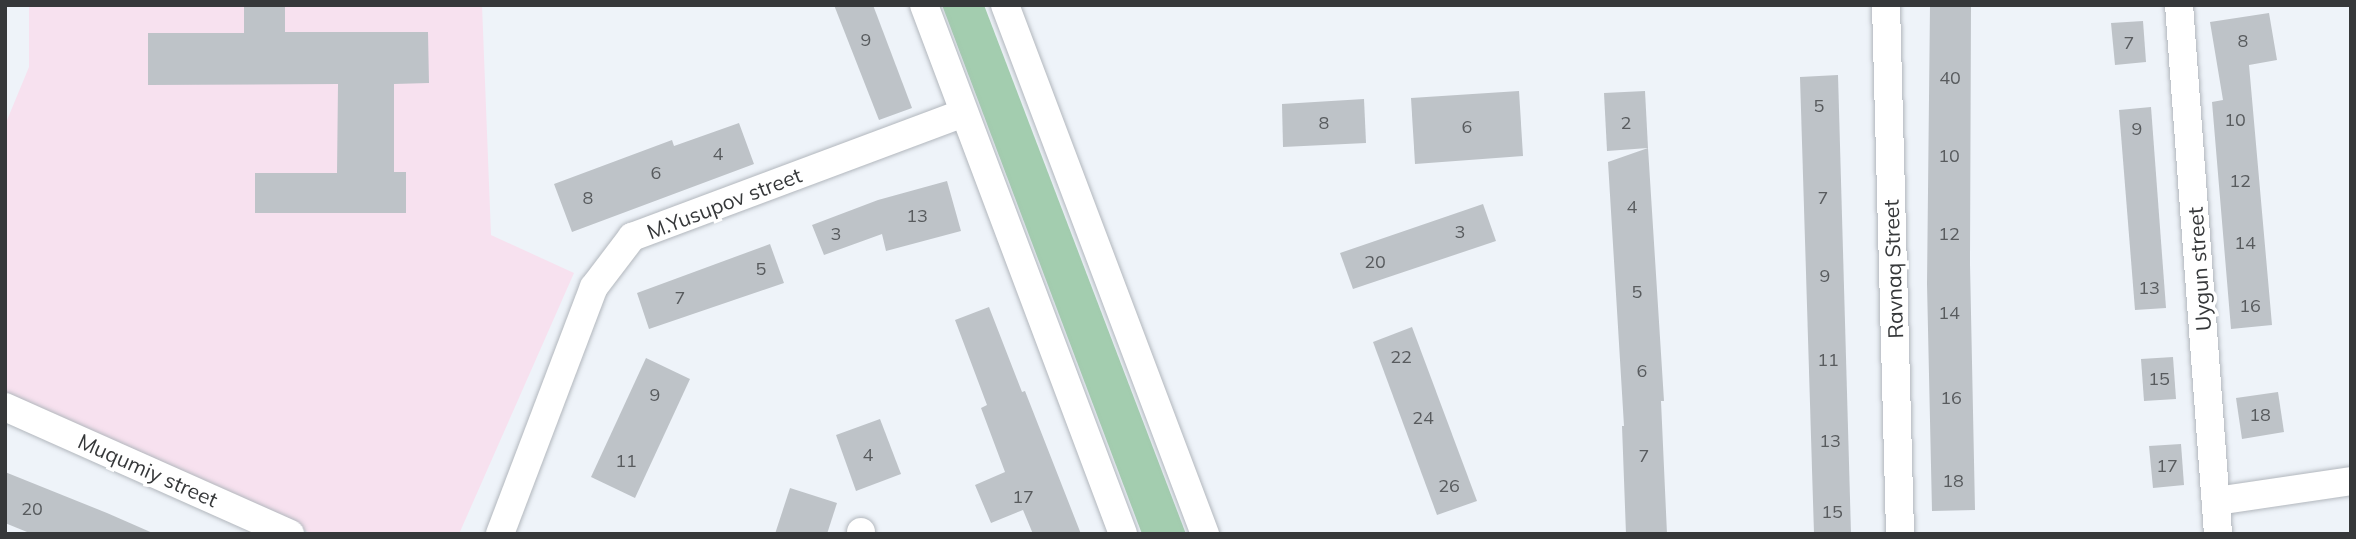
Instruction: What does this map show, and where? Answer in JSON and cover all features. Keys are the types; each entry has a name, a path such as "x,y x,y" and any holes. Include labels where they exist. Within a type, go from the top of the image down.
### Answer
{"street":[{"path":"924,5 1123,534"},
{"path":"1005,5 1205,534"},
{"name":"Ravnaq Street","path":"1886,5 1900,534"},
{"name":"Uygun street","path":"2179,5 2218,534"},
{"name":"M.Yusupov street","path":"500,534 594,287 632,237 964,113"},
{"name":"Muqumiy street","path":"5,407 290,534"},
{"path":"2216,501 2351,481"}],"shaded area":[{"path":"29,5 482,5 491,235 574,273 459,534 313,534 5,404 5,125 29,67"}],"green space":[{"path":"942,5 984,5 1186,534 1142,534"}],"building":[{"path":"244,5 285,5 285,32 428,32 429,83 394,84 394,172 406,172 406,213 255,213 255,173 337,173 338,84 148,85 148,33 244,33"},
{"path":"834,5 873,5 912,108 879,120"},
{"path":"1930,5 1971,5 1970,264 1975,510 1932,511 1927,284"},
{"path":"2269,13 2277,60 2249,65 2272,325 2231,329 2212,102 2223,100 2210,22"},
{"path":"2143,21 2146,62 2115,65 2111,23"},
{"path":"1838,75 1851,534 1814,534 1800,77"},
{"path":"1519,91 1523,156 1415,164 1411,98"},
{"path":"1645,91 1648,148 1607,151 1604,93"},
{"path":"1364,99 1366,143 1283,147 1282,104"},
{"path":"2151,107 2166,308 2135,310 2119,110"},
{"path":"739,123 754,164 572,232 554,184 672,140 674,146"},
{"path":"1648,148 1664,401 1661,401 1667,534 1626,534 1624,426 1608,162"},
{"path":"947,181 961,231 886,251 882,234 824,255 812,225 878,200"},
{"path":"1483,204 1496,241 1353,289 1340,253"},
{"path":"770,244 784,283 649,329 637,293"},
{"path":"989,307 1081,534 1033,534 1023,510 991,523 975,485 1005,472 981,408 987,405 955,320"},
{"path":"1412,327 1477,501 1437,515 1373,342"},
{"path":"2173,357 2176,399 2144,401 2141,359"},
{"path":"646,358 690,379 635,498 591,477"},
{"path":"2278,392 2284,432 2242,439 2236,398"},
{"path":"880,419 901,474 856,491 836,435"},
{"path":"2181,444 2184,485 2153,488 2149,446"},
{"path":"5,472 155,534 32,534 5,523"},
{"path":"790,488 837,503 827,534 775,534"}]}
